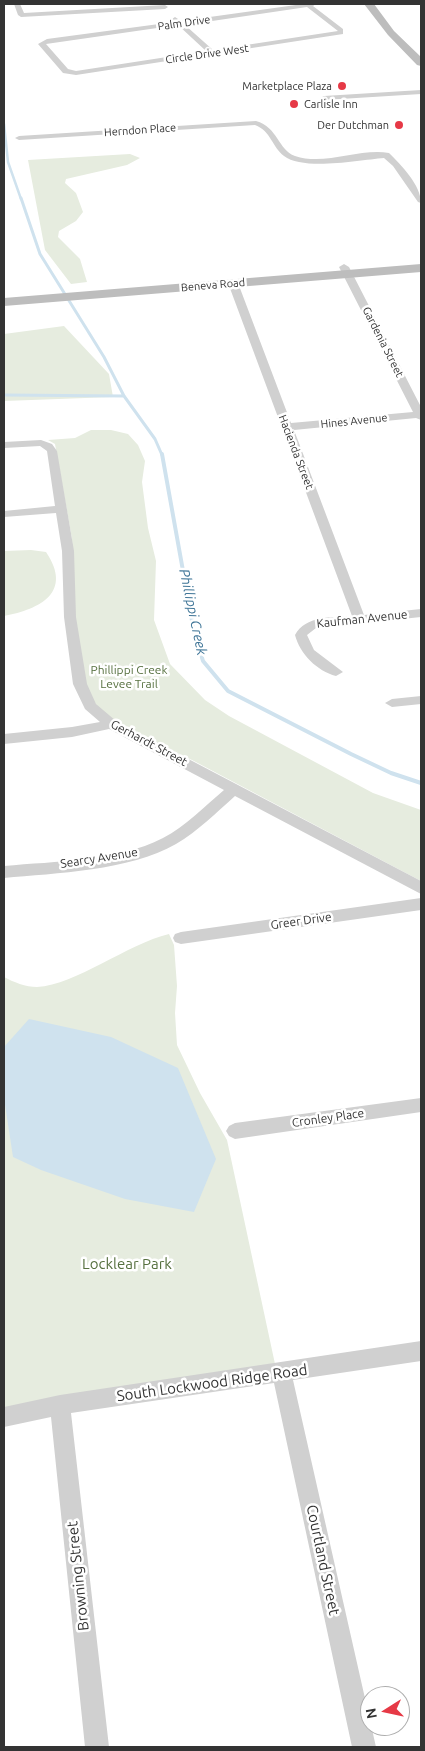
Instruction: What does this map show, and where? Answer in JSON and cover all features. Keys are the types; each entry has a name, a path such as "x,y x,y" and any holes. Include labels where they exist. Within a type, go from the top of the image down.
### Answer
{"main road":[{"path":"369,4 390,33 413,53 421,63"},
{"path":"381,4 398,25 413,53"},
{"name":"Beneva Road","path":"99,291 233,283 421,260"},
{"name":"Beneva Road","path":"4,302 21,297 346,270 421,268"},
{"name":"Beneva Road","path":"4,294 21,297"}],"street":[{"path":"18,4 21,16 165,5 179,23 212,53"},
{"name":"Palm Drive","path":"55,40 309,4"},
{"name":"Circle Drive West","path":"55,40 42,44 66,71 72,73 341,33 340,30 309,4"},
{"path":"50,23 54,14"},
{"path":"52,32 55,40"},
{"path":"324,98 421,92"},
{"name":"Herndon Place","path":"19,138 242,123 261,125 272,131 286,155 294,158 307,160 386,155 400,169 421,200"},
{"name":"Gardenia Street","path":"346,270 421,415"},
{"name":"Hacienda Street","path":"233,283 360,620"},
{"name":"Hines Avenue","path":"287,427 421,415"},
{"name":"Gerhardt Street","path":"4,445 46,444 52,451 68,551 70,617 80,684 90,706 111,724 421,888"},
{"path":"4,514 61,509"},
{"name":"Kaufman Avenue","path":"336,672 323,665 312,655 302,640 302,631 313,624 421,613"},
{"path":"392,703 421,700"},
{"path":"4,739 72,732 111,724"},
{"name":"Searcy Avenue","path":"4,872 124,856 146,851 176,836 235,788"},
{"name":"Greer Drive","path":"180,938 421,904"},
{"name":"Cronley Place","path":"235,1131 421,1104"},
{"name":"South Lockwood Ridge Road","path":"4,1417 60,1405 421,1351"},
{"name":"Courtland Street","path":"282,1373 364,1747"},
{"name":"Browning Street","path":"60,1405 97,1747"}],"green space":[{"path":"130,154 140,158 127,165 66,179 65,183 76,193 83,212 76,221 59,231 58,237 80,259 87,282 71,284 45,250 28,160"},
{"path":"64,326 109,374 113,397 4,401 4,334"},
{"name":"Phillippi Creek Levee Trail","path":"91,430 111,430 128,434 138,445 145,461 142,482 148,528 156,561 154,620 170,664 205,700 229,716 373,793 421,810 421,881 192,760 120,725 102,712 90,697 85,681 75,615 72,539 55,444 48,440 75,438"},
{"path":"31,550 46,552 53,566 56,578 54,588 41,603 30,609 4,616 4,551"},
{"name":"Locklear Park","path":"169,934 174,945 177,986 175,1013 177,1045 200,1093 227,1140 275,1364 4,1409 4,977 28,986 52,985 85,972 136,946"}],"water":[{"path":"29,1019 111,1037 178,1068 216,1159 194,1212 125,1199 41,1170 13,1157 4,1098 4,1047"}],"waterway":[{"path":"4,124 8,162 21,199"},
{"path":"21,198 40,254 104,357 124,396"},
{"path":"4,395 124,396"},
{"name":"Phillippi Creek","path":"124,396 155,439 162,455"},
{"name":"Phillippi Creek","path":"162,454 194,632 203,661 228,691 351,754 391,773 421,783"}],"place":[{"name":"Marketplace Plaza","path":"342,86"},
{"name":"Carlisle Inn","path":"294,104"},
{"name":"Der Dutchman","path":"399,125"}]}
